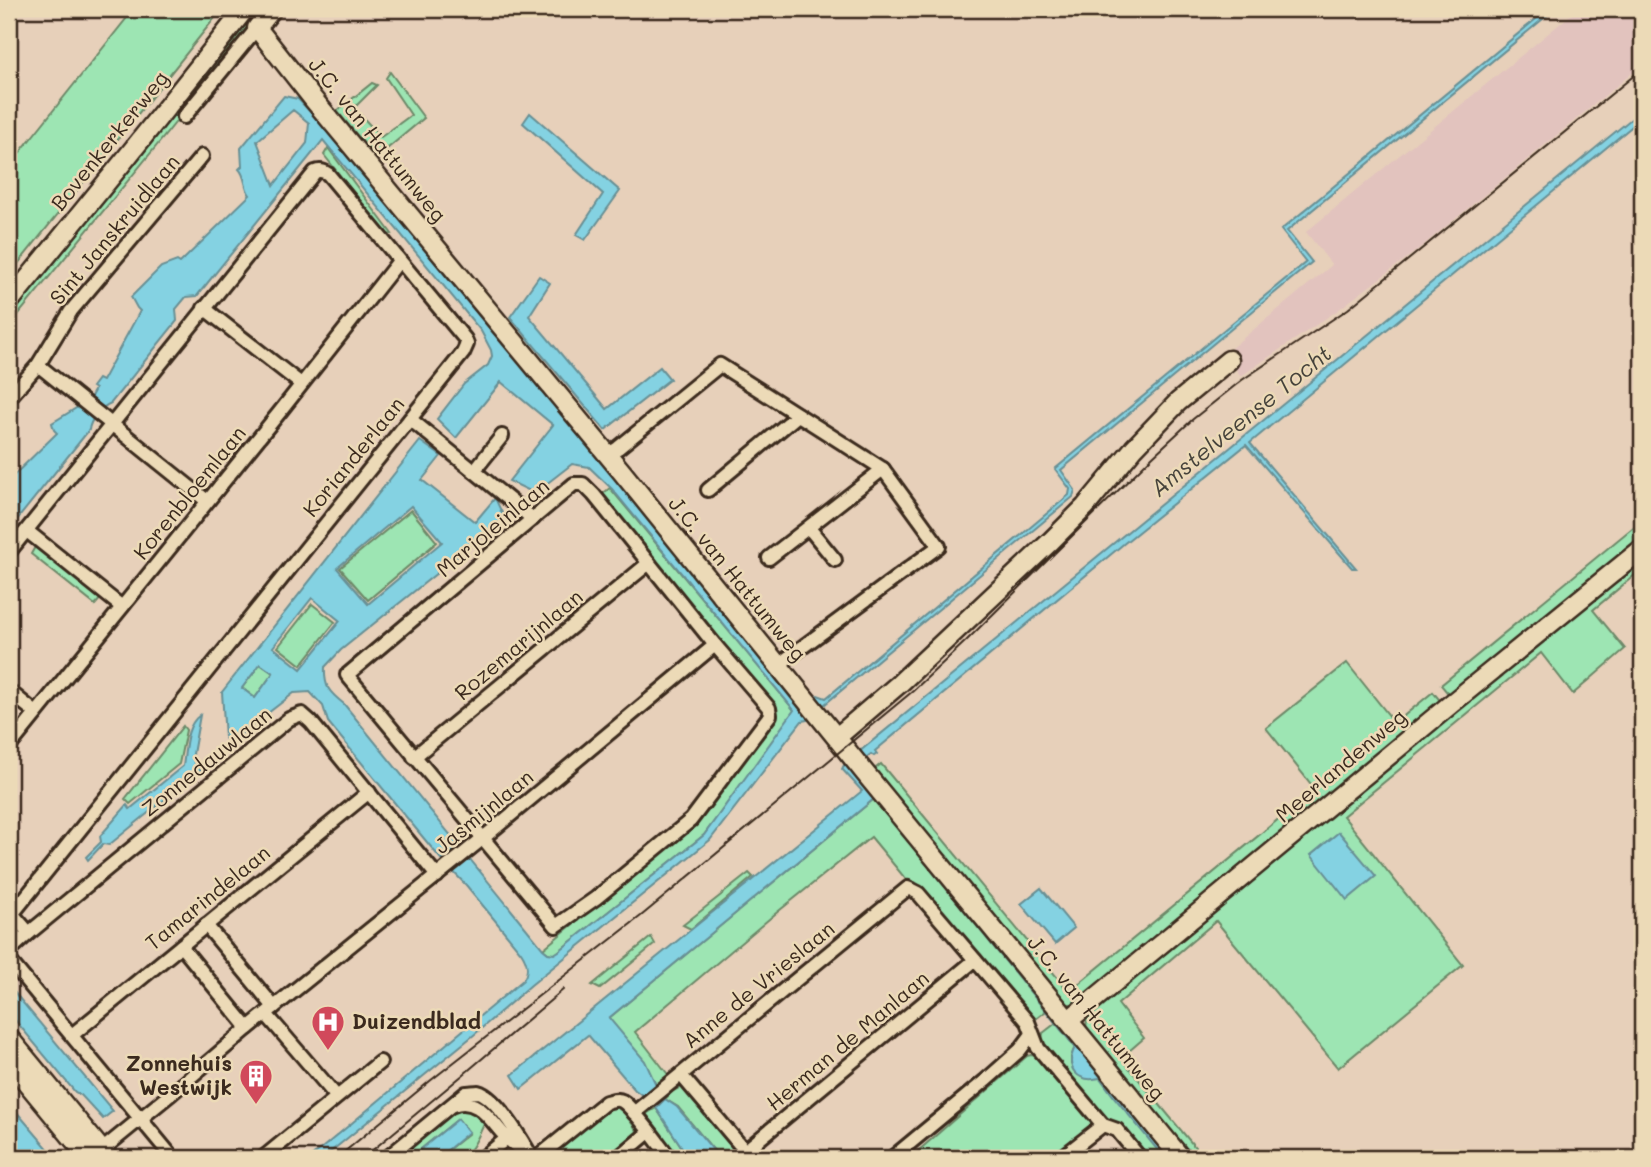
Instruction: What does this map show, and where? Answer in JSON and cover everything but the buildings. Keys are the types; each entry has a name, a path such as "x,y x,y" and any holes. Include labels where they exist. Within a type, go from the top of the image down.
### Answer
{"street":[{"name":"Bovenkerkerweg","path":"9,302 245,9"},
{"name":"Bovenkerkerweg","path":"184,117 272,9"},
{"name":"J.C. van Hattumweg","path":"257,28 1181,1158"},
{"name":"Sint Janskruidlaan","path":"9,398 38,365 71,311 202,156"},
{"name":"Korianderlaan","path":"9,552 107,419 204,308 311,175 319,171 328,174 467,344 463,353 410,419 11,911 29,933"},
{"name":"Korenbloemlaan","path":"11,741 399,261"},
{"path":"204,308 301,384"},
{"path":"836,737 899,684 1051,541 1085,507 1134,448 1178,402 1229,360"},
{"path":"38,365 207,501"},
{"path":"607,454 720,365 883,469 939,546 778,666"},
{"path":"708,490 798,415"},
{"path":"410,419 533,519"},
{"path":"474,471 502,436"},
{"path":"769,558 883,469"},
{"name":"Marjoleinlaan","path":"575,484 583,484 769,708 770,715 691,820 599,896 556,926 347,675 533,519 575,484"},
{"path":"809,528 835,560"},
{"path":"27,531 122,607"},
{"name":"Meerlandenweg","path":"1069,1020 1642,549"},
{"name":"Rozemarijnlaan","path":"414,757 649,563"},
{"name":"Jasmijnlaan","path":"98,1156 248,1028 472,848 715,645"},
{"path":"9,691 36,713"},
{"name":"Zonnedauwlaan","path":"9,951 279,727 302,714 441,873"},
{"name":"Tamarindelaan","path":"72,1035 369,792"},
{"name":"Anne de Vrieslaan","path":"634,1113 908,888 918,893 975,960"},
{"path":"206,925 337,1097"},
{"path":"181,946 248,1028"},
{"path":"9,960 173,1158"},
{"path":"975,960 1028,1022 1038,1048 1102,1125 1117,1130 1140,1158"},
{"name":"Herman de Manlaan","path":"748,1155 975,960"},
{"path":"892,1158 1020,1050 1032,1034"},
{"path":"9,1038 98,1156"},
{"path":"9,1061 98,1156"},
{"path":"263,1158 380,1062"},
{"path":"681,1075 748,1155"},
{"path":"387,1158 466,1093 477,1092 489,1098 511,1134 533,1158 606,1102 615,1100 623,1101 670,1158"},
{"path":"1061,1158 1102,1125"},
{"path":"618,1158 649,1132"},
{"path":"483,1158 511,1134"}],"shaded area":[{"path":"1578,9 1642,9 1642,65 1415,252 1338,310 1241,376 1224,354 1332,265 1306,232"}],"green space":[{"path":"134,9 222,9 9,275 9,166"},
{"path":"254,9 266,9 9,326 9,315"},
{"path":"390,72 424,118 376,158 337,111 372,83 377,85 354,108 381,137 411,115 386,78"},
{"path":"328,148 392,234 387,235 324,155"},
{"path":"610,488 795,711 704,835 554,955 543,949 695,823 774,717 600,496"},
{"path":"411,510 437,542 368,600 340,568"},
{"path":"1642,520 1642,540 1451,697 1441,685"},
{"path":"36,545 102,597 95,605 31,554"},
{"path":"1642,555 1642,569 1593,610 1625,649 1573,694 1541,653 1343,816 1463,965 1338,1068 1216,921 1118,1004 1144,1038 1121,1058 1204,1158 1188,1158 1086,1030 1087,1017"},
{"path":"312,604 335,622 301,665 278,647"},
{"path":"1347,663 1395,723 1433,692 1443,704 1081,1000 1072,1004 1064,1004 870,773 881,764 1065,987 1071,990 1315,789 1266,728"},
{"path":"260,664 273,673 255,698 242,688"},
{"path":"183,726 186,730 179,764 130,804 125,799"},
{"path":"874,799 1046,1011 1033,1021 928,893 915,882 908,882 871,837 635,1032 670,1077 657,1087 609,1018"},
{"path":"749,873 753,877 691,929 683,925"},
{"path":"651,937 655,944 600,989 592,985"},
{"path":"1056,1023 1075,1047 1071,1064 1100,1077 1167,1158 1148,1158 1120,1125 1107,1121 1045,1047 1043,1033"},
{"path":"1027,1056 1036,1056 1093,1123 1091,1129 1055,1158 910,1158"},
{"path":"683,1086 741,1158 720,1158 678,1107 665,1099"},
{"path":"459,1107 475,1110 486,1120 465,1156 456,1159 438,1158 469,1133 458,1119 410,1158 392,1158 444,1116"},
{"path":"620,1107 638,1132 635,1140 612,1158 554,1158 557,1150 605,1108"},
{"path":"656,1108 689,1158 675,1158 643,1116"}],"water":[{"path":"1548,9 1555,9 1287,231 1312,262 1061,470 1075,490 1073,497 822,708 816,696 826,698 1069,495 1070,489 1055,469 1306,262 1281,230"},
{"path":"284,96 298,99 331,134 812,719 802,721 710,840 323,1158 310,1158 523,980 527,969 521,952 328,722 323,706 310,692 294,693 233,740 228,741 225,738 222,692 420,441 441,456 422,480 475,522 495,498 504,517 341,650 325,667 325,680 331,692 344,704 548,953 559,951 704,835 794,710 612,489 589,467 572,464 536,492 509,481 553,425 501,382 456,438 437,419 464,384 488,365 492,356 491,350 481,331 323,140 197,296 186,297 176,309 177,321 111,403 97,414 89,430 12,526 9,526 9,480 57,433 52,423 89,400 95,389 92,387 98,379 102,381 140,311 131,297 161,267 177,261 180,263 250,195 239,169 242,166 241,148","holes":["293,110 309,123 307,143 274,185 257,141","411,506 442,542 368,604 337,568","312,598 340,621 301,669 273,647","260,664 273,673 255,698 242,688"]},
{"path":"1642,110 1642,118 1250,443 1356,568 1352,568 1246,445 875,751 877,754 871,754 864,759 857,756 859,752"},
{"path":"530,113 620,191 585,240 576,235 603,194 523,123"},
{"path":"539,276 550,283 529,316 607,409 660,367 670,379 605,430 510,317"},
{"path":"200,715 193,754 194,762 201,770 109,845 103,844 88,860 86,857 101,842 100,836 127,805 130,809 183,766 191,725"},
{"path":"845,763 849,763 1175,1158 1164,1158 1100,1078 1085,1078 1075,1073 1071,1062 1075,1047 874,799 609,1018 645,1061 657,1087 645,1097 635,1090 588,1035 521,1089 512,1075 862,791 842,769"},
{"path":"1339,832 1376,876 1347,900 1311,855"},
{"path":"1041,888 1074,928 1055,944 1021,904"},
{"path":"9,986 113,1111 103,1119 75,1092 9,1013"},
{"path":"665,1099 677,1107 720,1158 689,1158 656,1108"},
{"path":"9,1103 56,1158 9,1158"},
{"path":"458,1119 469,1132 438,1158 410,1158"}],"tram line":[{"path":"337,1158 430,1081 641,916 913,691 1193,419 1242,380 1348,309 1642,69"},
{"path":"363,1158 564,989"}],"place":[{"name":"Duizendblad","path":"328,1052"},
{"name":"Zonnehuis Westwijk","path":"256,1106"}],"water label":[{"name":"Amstelveense Tocht","path":"1241,421"}]}
